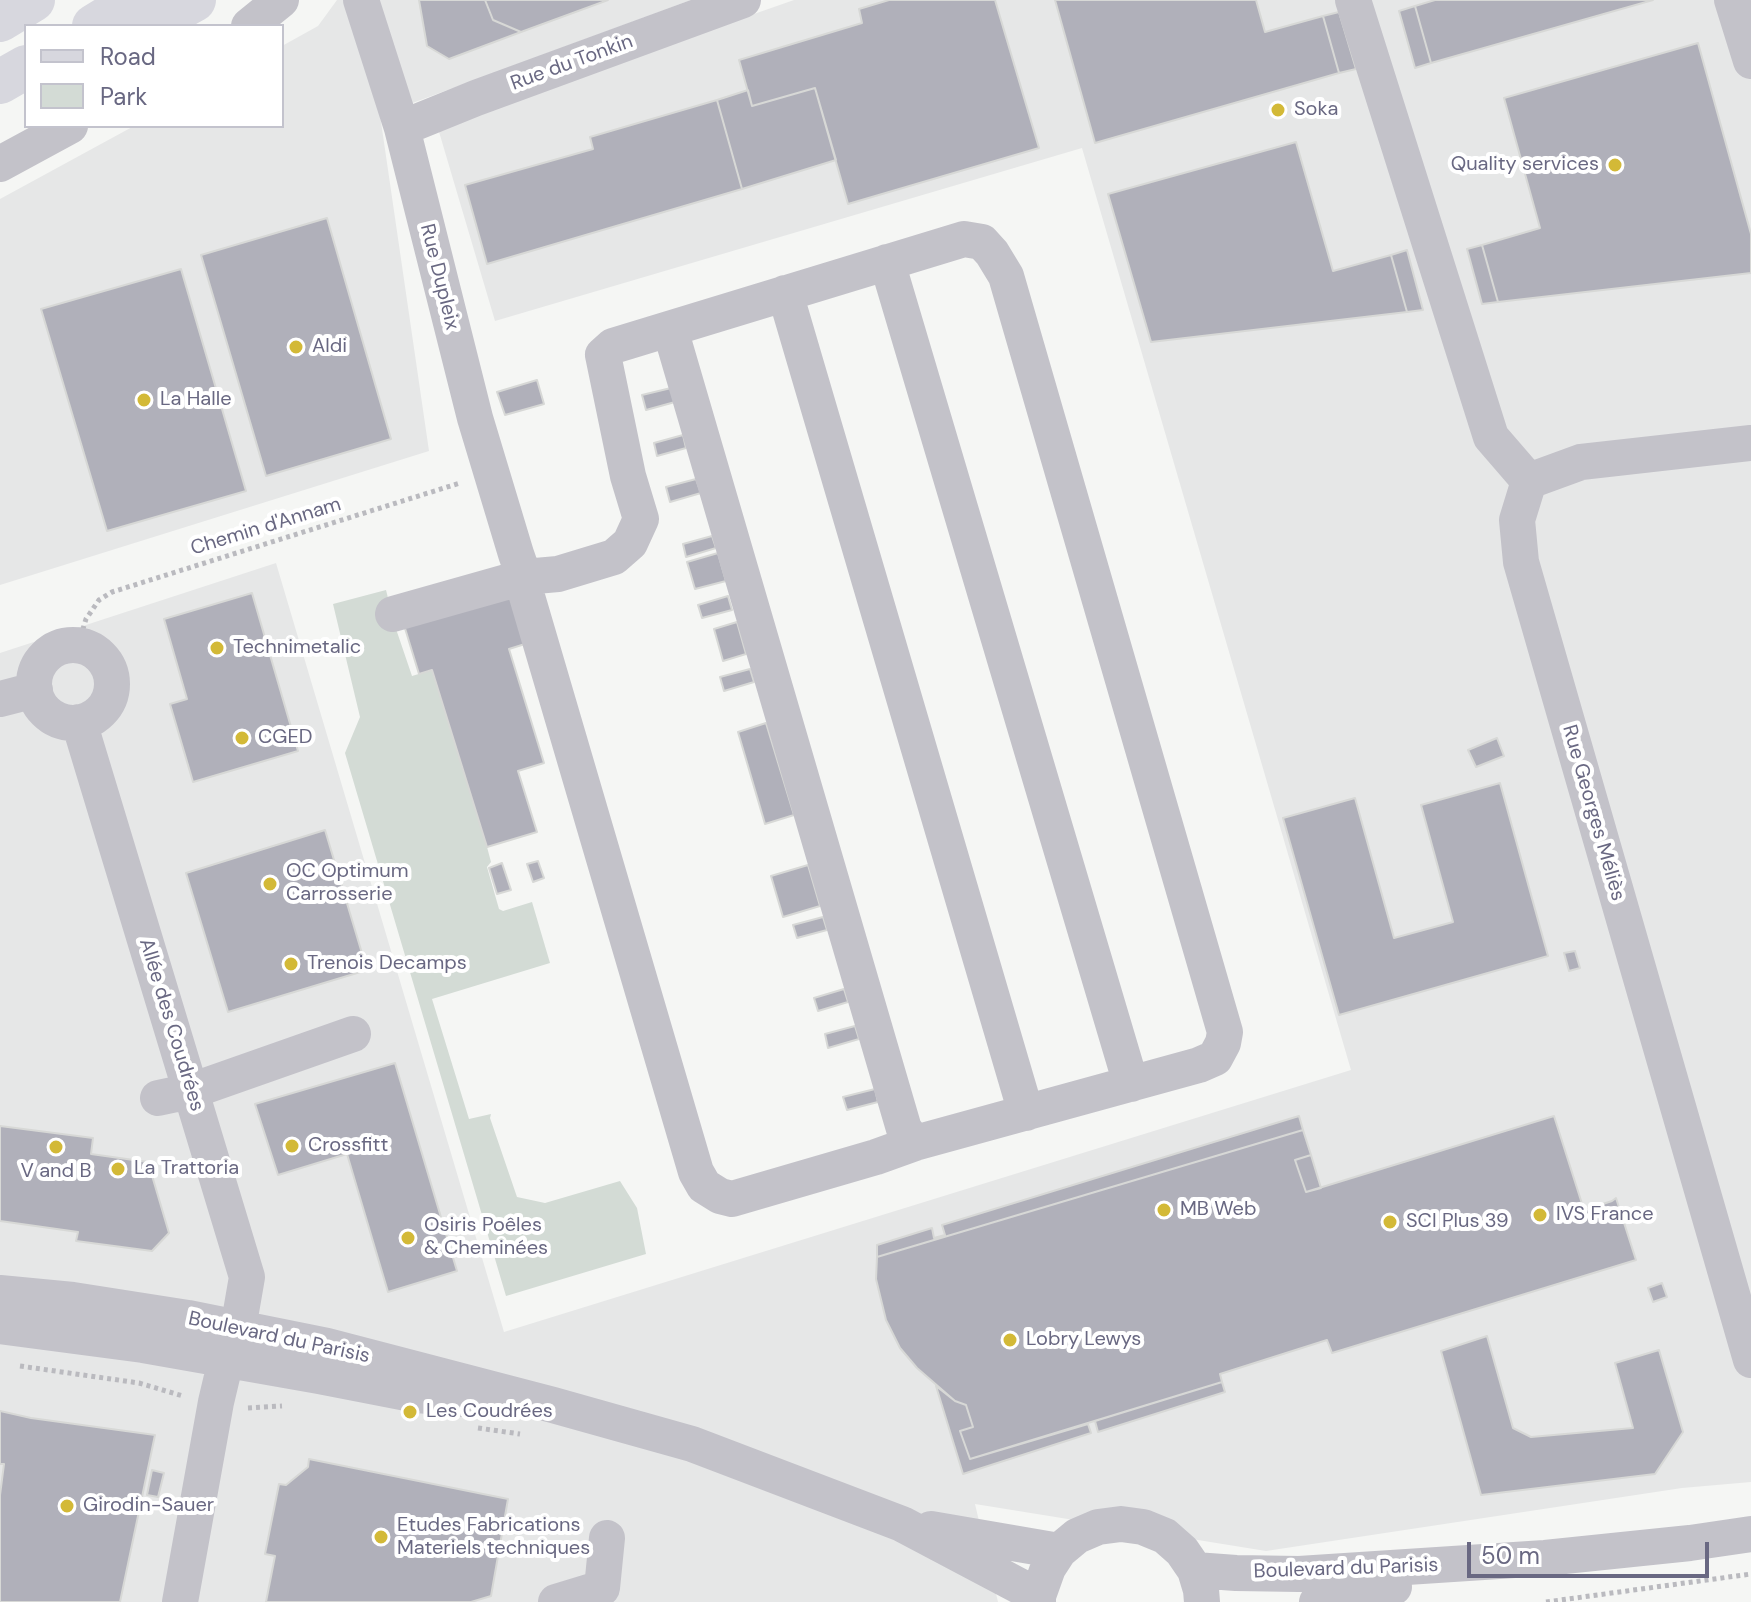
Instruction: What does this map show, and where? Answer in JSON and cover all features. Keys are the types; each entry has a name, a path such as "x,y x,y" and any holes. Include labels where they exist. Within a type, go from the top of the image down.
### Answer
{"main road":[{"path":"0,20 33,0"},
{"path":"97,24 137,0"},
{"path":"151,24 194,0"},
{"path":"0,82 24,68"},
{"path":"0,101 24,90"}],"street":[{"path":"251,24 281,0"},
{"name":"Rue Dupleix","path":"361,0 402,128 475,418 696,1172 704,1186 732,1199 915,1143 1199,1065 1215,1058 1225,1032 1006,276 982,242 964,239 887,262"},
{"name":"Rue du Tonkin","path":"402,128 743,0"},
{"path":"1353,0 1491,437 1529,481 1581,462 1751,443"},
{"path":"1732,0 1751,61"},
{"path":"0,164 66,128"},
{"path":"393,614 520,566 558,574 614,557 630,543 641,519 628,476 603,355 613,346 887,262 1131,1084"},
{"path":"785,293 1026,1113"},
{"path":"670,329 904,1129 915,1143"},
{"name":"Rue Georges Méliès","path":"1529,481 1517,520 1521,562 1751,1360"},
{"path":"65,645 78,645 90,648 108,665 112,689 101,711 91,719 66,722 43,709 36,697 36,671 42,659 52,650 65,645"},
{"path":"0,699 35,690"},
{"name":"Allée des Coudrées","path":"79,722 174,1095 247,1277 216,1402 180,1602"},
{"path":"174,1095 353,1034"},
{"name":"Boulevard du Parisis","path":"0,1293 73,1300 188,1318 232,1344"},
{"name":"Boulevard du Parisis","path":"0,1326 143,1345 327,1346 553,1405 692,1444 902,1524 1038,1599"},
{"name":"Boulevard du Parisis","path":"902,1524 1059,1551"},
{"path":"1038,1599 1048,1568 1059,1551 1077,1536 1098,1527 1121,1524 1143,1527 1165,1536 1182,1551 1199,1586"},
{"name":"Boulevard du Parisis","path":"1199,1586 1227,1573 1299,1574 1545,1558 1751,1534"},
{"path":"556,1602 602,1588 607,1538"},
{"name":"Boulevard du Parisis","path":"1317,1602 1545,1558"}],"path":[{"name":"Chemin d'Annam","path":"78,645 86,619 99,600 112,592 491,473"},
{"path":"13,1364 139,1383 189,1398 246,1408 286,1406"},
{"path":"478,1428 523,1435"},
{"path":"1546,1602 1751,1574"}],"shaded area":[{"path":"337,0 691,0 380,115 429,451 0,585 0,199 130,128 284,128 284,45 318,26"},
{"path":"794,0 1751,0 1751,1482 1682,1488 1266,1551 975,1504 998,1602 0,1602 0,653 276,563 504,1332 1351,1070 1082,148 495,321 437,125"}],"green space":[{"path":"386,590 412,676 432,670 487,847 491,862 487,867 499,909 503,911 532,902 550,963 432,999 469,1119 491,1114 517,1197 545,1203 620,1181 637,1208 646,1254 506,1296 345,753 360,717 333,604"}],"building":[{"path":"419,0 485,0 493,20 521,32 449,59 427,46"},
{"path":"485,0 608,0 521,32 493,20"},
{"path":"889,0 995,0 1039,148 848,204 815,88 752,106 739,60 862,23 859,9"},
{"path":"1055,0 1256,0 1265,32 1323,16 1339,73 1095,143"},
{"path":"1435,0 1653,0 1431,63 1415,6"},
{"path":"1415,6 1431,63 1415,68 1399,11"},
{"path":"1339,12 1356,69 1339,73 1323,16"},
{"path":"1698,43 1751,234 1751,273 1498,302 1482,245 1540,228 1504,98"},
{"path":"815,88 836,160 742,189 717,100 748,90 752,106"},
{"path":"717,100 742,189 487,264 465,185 593,149 590,137"},
{"path":"1296,142 1333,271 1391,255 1407,312 1151,342 1108,194"},
{"name":"Aldi","path":"327,218 391,439 266,476 201,255"},
{"path":"1482,245 1498,302 1482,304 1467,249"},
{"path":"1407,250 1423,310 1407,312 1391,255"},
{"name":"La Halle","path":"181,269 246,491 107,531 41,309"},
{"path":"537,380 544,404 505,415 497,392"},
{"path":"671,388 675,402 646,410 642,395"},
{"path":"683,435 686,448 657,456 654,443"},
{"path":"696,479 701,493 670,502 666,487"},
{"path":"712,536 716,548 686,557 683,544"},
{"path":"718,553 726,581 695,589 687,562"},
{"path":"252,593 298,751 193,782 170,704 187,699 164,619"},
{"path":"509,593 525,644 509,649 544,763 518,771 537,832 487,847 432,670 419,674 404,625"},
{"path":"728,596 732,610 702,618 698,605"},
{"path":"737,622 746,654 723,661 714,629"},
{"path":"750,669 754,682 724,691 720,677"},
{"path":"766,723 794,815 765,824 738,732"},
{"path":"1497,738 1504,756 1476,767 1468,750"},
{"path":"1500,783 1548,956 1339,1015 1283,818 1355,798 1394,938 1453,922 1421,805"},
{"path":"325,830 367,970 228,1012 186,873"},
{"path":"538,861 544,878 533,882 527,864"},
{"path":"502,863 511,890 497,894 489,868"},
{"path":"808,865 820,906 783,917 771,876"},
{"path":"823,917 827,930 797,938 793,925"},
{"path":"1575,951 1580,968 1569,971 1564,953"},
{"path":"844,989 848,1002 818,1011 814,998"},
{"path":"855,1026 859,1039 828,1048 825,1034"},
{"path":"395,1063 457,1271 388,1292 347,1154 278,1175 255,1104"},
{"path":"875,1089 878,1102 847,1110 843,1097"},
{"path":"1299,1116 1303,1130 877,1257 877,1245 932,1228 934,1238 945,1235 942,1225"},
{"path":"1554,1116 1584,1210 1616,1198 1636,1260 1332,1353 1327,1340 1220,1374 1222,1382 970,1459 960,1431 973,1427 966,1405 955,1401 917,1368 900,1348 886,1320 876,1279 877,1257 1303,1130 1311,1155 1295,1160 1306,1192"},
{"path":"0,1126 93,1138 91,1154 148,1162 169,1233 152,1251 76,1241 78,1232 0,1221"},
{"path":"1311,1155 1321,1188 1306,1192 1295,1160"},
{"path":"1662,1283 1667,1297 1653,1302 1648,1288"},
{"path":"1487,1336 1513,1428 1531,1437 1633,1428 1615,1363 1659,1350 1683,1432 1655,1474 1481,1495 1441,1351"},
{"path":"1222,1382 1225,1392 1098,1432 1095,1421"},
{"path":"936,1386 955,1401 966,1405 973,1427 960,1431 970,1459 1088,1424 1091,1433 963,1474"},
{"path":"0,1411 155,1435 120,1602 0,1602 0,1495 4,1464 0,1464"},
{"path":"309,1459 508,1499 491,1596 471,1602 266,1602 275,1556 265,1554 279,1484 286,1485 308,1467"},
{"path":"152,1470 164,1473 158,1497 147,1495"}],"place":[{"name":"Soka","path":"1278,110"},
{"name":"Quality services","path":"1615,165"},
{"name":"Aldi","path":"296,347"},
{"name":"La Halle","path":"144,400"},
{"name":"Technimetalic","path":"217,648"},
{"name":"CGED","path":"242,738"},
{"name":"OC Optimum Carrosserie","path":"270,884"},
{"name":"Trenois Decamps","path":"291,964"},
{"name":"Crossfitt","path":"292,1146"},
{"name":"V and B","path":"56,1147"},
{"name":"La Trattoria","path":"118,1169"},
{"name":"MB Web","path":"1164,1210"},
{"name":"IVS France","path":"1540,1215"},
{"name":"SCI Plus 39","path":"1390,1222"},
{"name":"Osiris Poêles & Cheminées","path":"408,1238"},
{"name":"Lobry Lewys","path":"1010,1340"},
{"name":"Les Coudrées","path":"410,1412"},
{"name":"Girodin-Sauer","path":"67,1506"},
{"name":"Etudes Fabrications Materiels techniques","path":"381,1537"}]}
